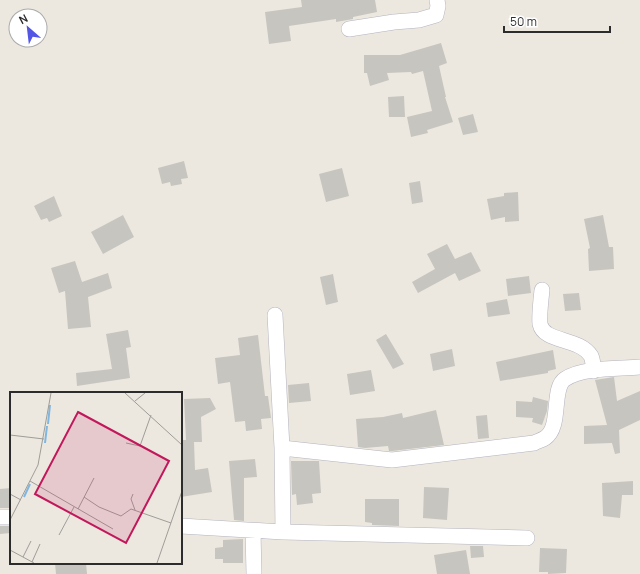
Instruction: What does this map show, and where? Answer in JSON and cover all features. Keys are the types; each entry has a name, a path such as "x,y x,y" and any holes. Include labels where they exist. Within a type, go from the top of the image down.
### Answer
{"street":[{"path":"349,29 394,22 419,20 436,15 438,6 437,0"},
{"path":"542,290 540,325 546,333 557,339 576,343 585,349 592,357 594,371"},
{"path":"276,315 282,448 283,532"},
{"path":"282,448 392,460 534,443 545,439 551,432 556,412 559,387 563,380 570,376 594,371 640,367"},
{"path":"182,526 253,531 527,538"},
{"path":"253,531 254,574"}],"building":[{"path":"301,0 375,0 377,12 336,22 336,19 289,26 291,41 269,44 265,12 302,7"},
{"path":"441,43 447,63 439,66 445,97 453,122 427,130 428,133 411,137 407,117 432,111 423,71 412,74 411,72 387,73 389,80 370,86 367,73 364,73 364,55 400,55"},
{"path":"404,96 405,117 389,117 388,97"},
{"path":"473,114 478,132 463,135 458,118"},
{"path":"184,161 188,178 181,179 182,184 171,186 170,182 162,184 158,168"},
{"path":"342,168 349,196 326,202 319,174"},
{"path":"420,181 423,202 412,204 409,183"},
{"path":"518,192 519,221 505,222 505,217 491,220 487,199 504,196 504,193"},
{"path":"54,196 62,216 49,222 47,218 41,220 34,206"},
{"path":"123,215 134,237 103,254 91,232"},
{"path":"603,215 609,247 613,247 614,269 589,271 588,249 590,248 584,219"},
{"path":"447,244 455,259 471,252 481,271 459,281 455,273 418,293 412,282 435,269 427,254"},
{"path":"75,261 82,282 108,273 112,288 88,297 91,327 68,329 65,291 59,293 51,268"},
{"path":"333,274 338,302 326,305 320,277"},
{"path":"529,276 531,293 508,296 506,279"},
{"path":"579,293 581,310 565,311 563,294"},
{"path":"507,299 510,314 488,317 486,303"},
{"path":"128,330 131,347 126,348 130,378 77,386 76,373 112,369 106,334"},
{"path":"386,334 404,364 393,369 376,340"},
{"path":"258,335 265,396 268,396 271,418 261,419 262,429 246,431 245,421 235,422 230,382 218,384 215,358 240,355 238,338"},
{"path":"452,349 455,366 433,371 430,354"},
{"path":"553,350 556,369 548,371 548,373 500,381 496,362"},
{"path":"371,370 375,391 350,395 347,374"},
{"path":"614,377 617,401 640,391 640,420 619,430 620,453 615,454 612,443 584,444 584,426 607,425 595,380"},
{"path":"309,383 311,401 289,403 288,385"},
{"path":"533,397 548,401 547,411 542,425 532,422 533,418 516,417 516,401 532,402"},
{"path":"210,398 216,409 201,417 202,442 194,442 195,470 208,468 212,492 182,497 182,440 186,440 184,399"},
{"path":"436,410 444,445 392,451 389,451 388,446 365,448 358,447 356,419 383,417 402,413 403,418"},
{"path":"487,415 489,438 478,439 476,416"},
{"path":"255,459 257,477 244,478 244,521 234,520 229,461"},
{"path":"291,461 319,461 321,493 312,494 313,503 297,505 296,494 292,495"},
{"path":"633,481 633,495 622,495 620,518 603,516 602,483"},
{"path":"424,487 449,488 447,520 423,518"},
{"path":"10,488 10,508 0,508 0,489"},
{"path":"365,499 399,499 399,526 372,525 372,523 365,522"},
{"path":"0,526 10,526 10,533 0,534"},
{"path":"243,539 243,563 223,563 223,559 215,559 215,548 223,547 223,540"},
{"path":"470,546 483,546 484,557 471,558"},
{"path":"540,548 567,549 566,573 548,574 548,572 539,572"},
{"path":"466,550 470,574 437,574 434,555"},
{"path":"55,564 86,564 87,574 56,574"}]}
